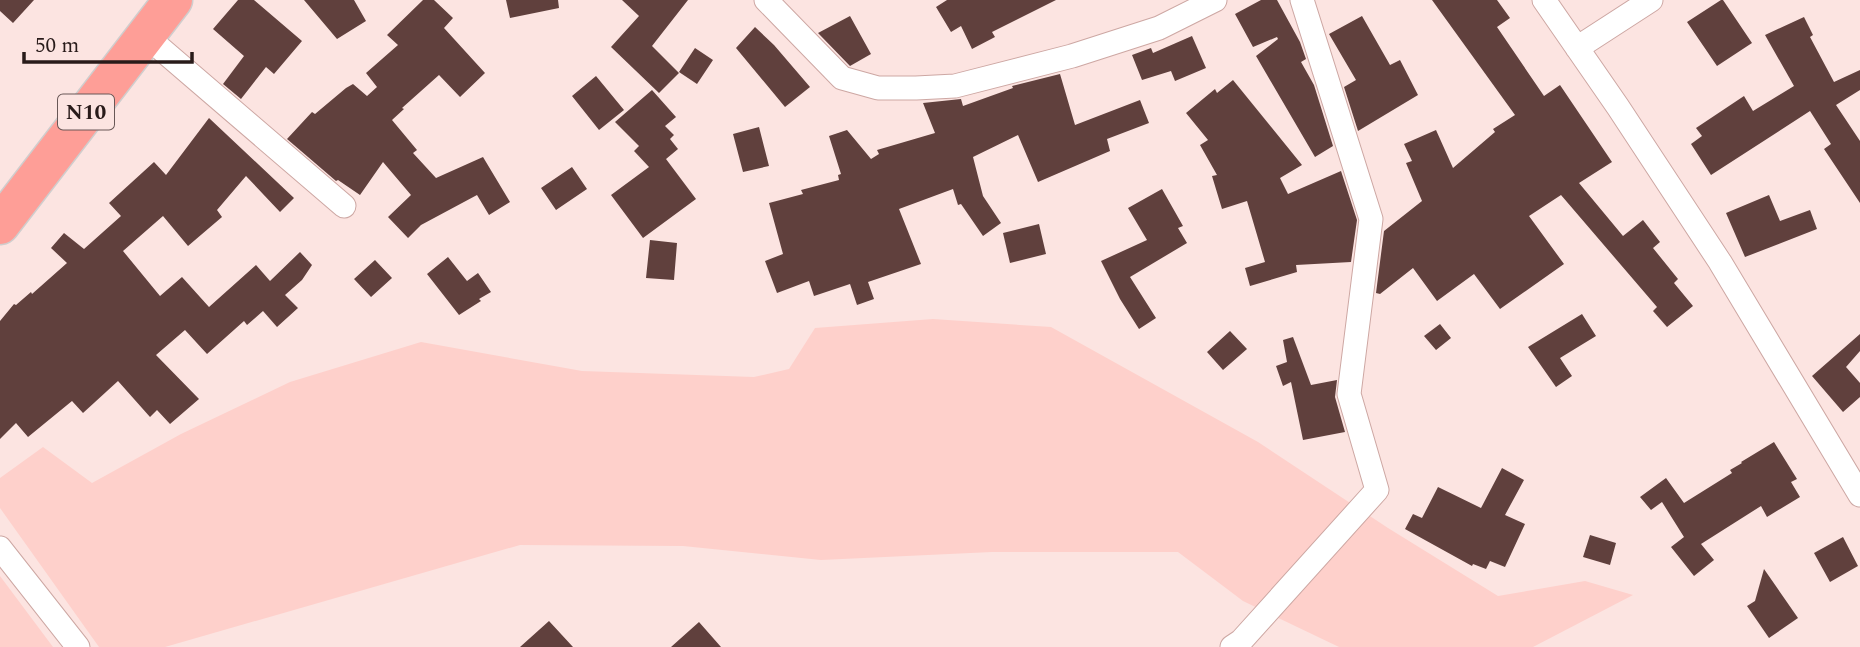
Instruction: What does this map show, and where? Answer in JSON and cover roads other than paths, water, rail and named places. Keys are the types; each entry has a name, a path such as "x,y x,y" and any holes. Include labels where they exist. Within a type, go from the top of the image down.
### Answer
{"highway":[{"name":"N10","path":"0,225 173,0"}],"street":[{"path":"766,0 842,78 878,88 956,86 1072,57 1159,29 1215,0"},
{"path":"1232,647 1241,641 1377,490 1349,394 1371,219 1302,0"},
{"path":"1544,0 1720,262 1860,495"},
{"path":"1577,48 1651,0"},
{"path":"146,36 344,206"},
{"path":"0,548 79,647"}]}
